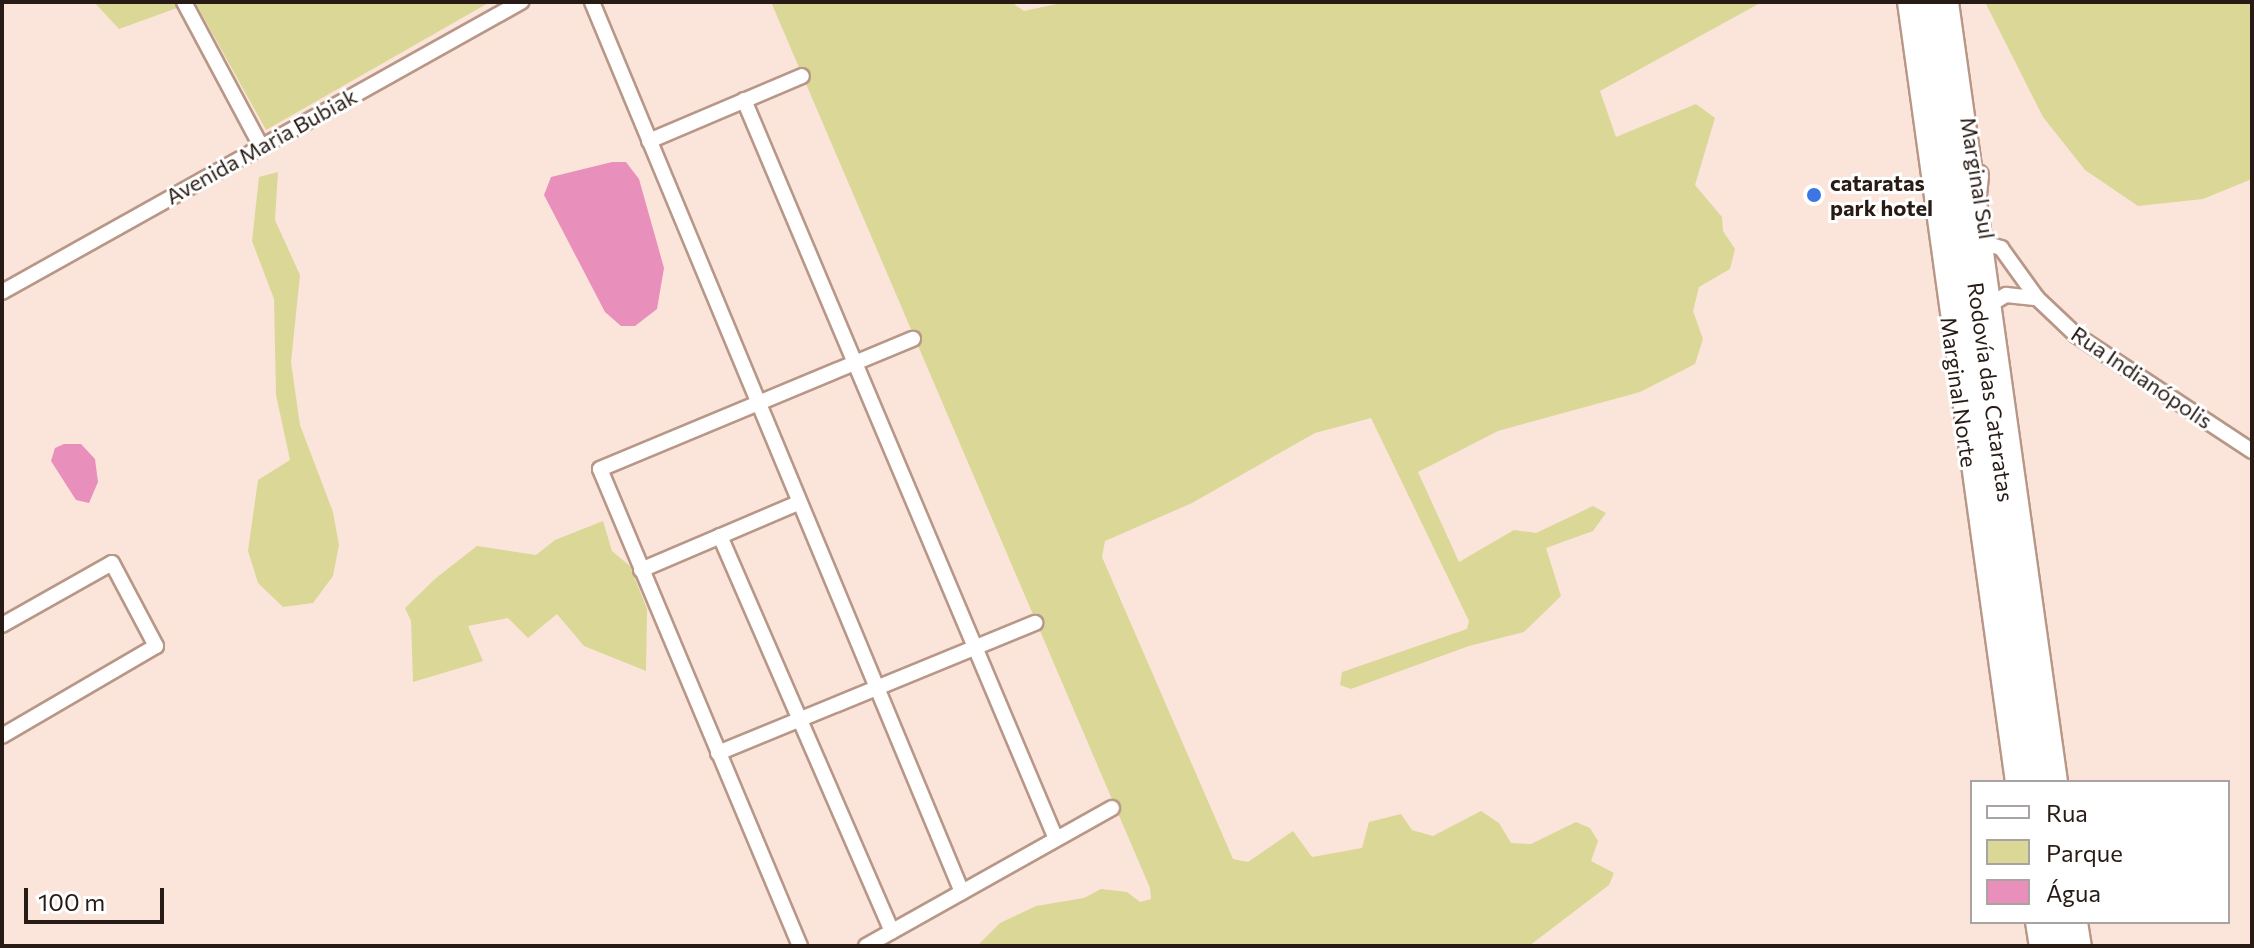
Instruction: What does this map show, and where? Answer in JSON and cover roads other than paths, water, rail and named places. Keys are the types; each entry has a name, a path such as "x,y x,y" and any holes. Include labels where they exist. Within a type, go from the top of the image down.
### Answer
{"highway":[{"name":"Rodovía das Cataratas","path":"1920,2 2029,780"},
{"name":"Rodovía das Cataratas","path":"1937,2 1980,244 2046,780"},
{"path":"1978,175 1980,244"},
{"path":"1939,252 1964,318"},
{"path":"2048,924 2052,946"},
{"path":"2065,924 2069,946"}],"street":[{"path":"184,2 261,146"},
{"name":"Avenida Maria Bubiak","path":"2,292 521,2"},
{"path":"592,2 875,689 962,892"},
{"name":"Marginal Norte","path":"1905,2 2013,780"},
{"name":"Marginal Sul","path":"1951,2 1978,175"},
{"path":"649,141 802,76"},
{"path":"744,100 1056,839"},
{"name":"Rua Indianópolis","path":"1980,244 2001,248 2037,298 2076,335 2252,451"},
{"name":"Marginal Sul","path":"1980,244 1996,301 2060,780"},
{"path":"1996,301 2006,295 2037,298"},
{"path":"800,946 600,469 913,339"},
{"path":"641,570 798,503"},
{"path":"720,536 892,931"},
{"path":"2,625 112,563 156,646 2,736"},
{"path":"718,753 1035,623"},
{"path":"866,946 1112,808"},
{"path":"2033,924 2037,946"},
{"path":"2080,924 2084,946"}],"water":[{"path":"612,162 626,162 639,179 664,268 657,309 635,326 621,326 605,312 544,195 551,177"},
{"path":"64,444 81,444 95,459 98,482 89,503 76,500 51,461 55,448"}],"place":[{"name":"cataratas park hotel","path":"1814,195"}]}
